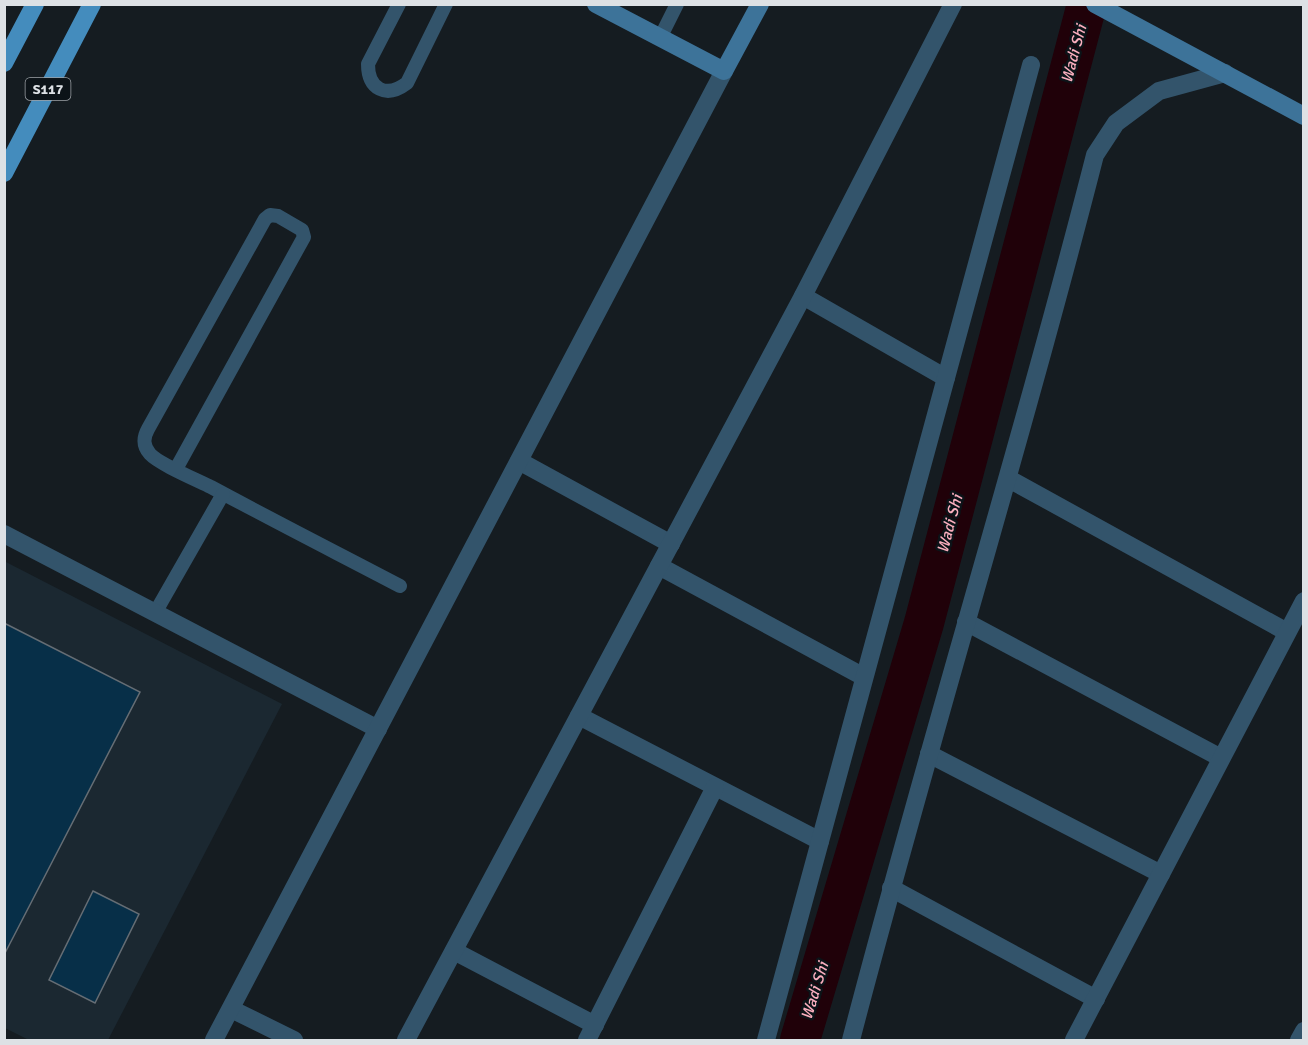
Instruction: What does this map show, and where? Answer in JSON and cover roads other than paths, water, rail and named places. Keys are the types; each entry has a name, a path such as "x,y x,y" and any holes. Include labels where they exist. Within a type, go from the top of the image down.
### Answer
{"main road":[{"path":"4,63 35,4"},
{"name":"S117","path":"4,173 92,4"}],"street":[{"path":"596,4 724,71"},
{"path":"214,1041 760,4"},
{"path":"406,1041 803,296 952,4"},
{"path":"1095,4 1304,116"},
{"path":"766,1041 1031,65"},
{"path":"851,1041 891,888 1009,479 1095,155 1116,123 1159,91 1225,73"},
{"path":"803,296 946,378"},
{"path":"519,461 671,544"},
{"path":"1009,479 1287,632"},
{"path":"4,534 378,729"},
{"path":"659,566 864,677"},
{"path":"1074,1041 1304,601"},
{"path":"966,622 1221,758"},
{"path":"579,716 820,842"},
{"path":"929,754 1161,874"},
{"path":"454,951 591,1033 715,787"},
{"path":"891,888 1096,999"},
{"path":"231,1009 294,1041"},
{"path":"1299,1041 1304,1031"}],"lane":[{"path":"399,4 368,64 368,74 372,83 389,92 399,90 407,83 446,4"},
{"path":"660,38 677,4"},
{"path":"177,469 304,237 302,230 275,214 265,219 145,434 144,441 148,452 153,457 400,586"},
{"path":"155,613 223,494"}],"waterway":[{"name":"Wadi Shi","path":"800,1040 924,623 1087,4"}]}
